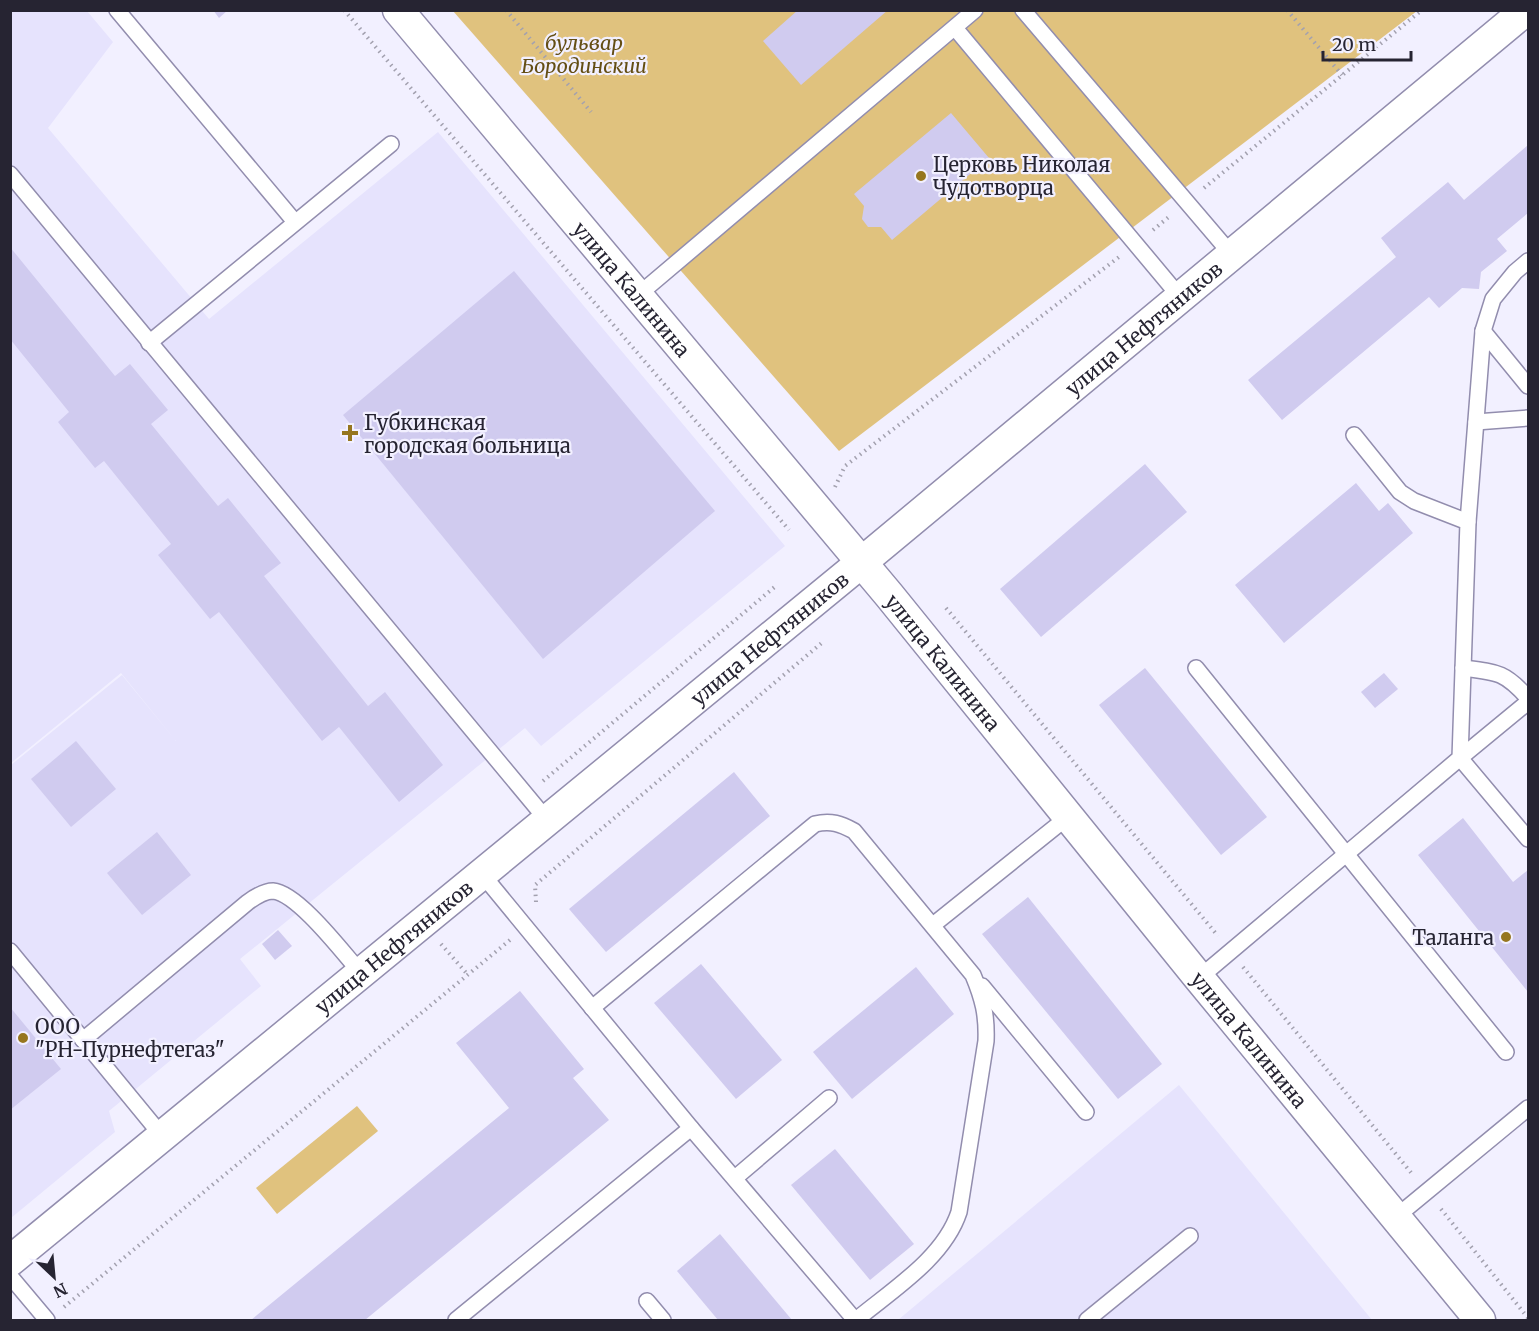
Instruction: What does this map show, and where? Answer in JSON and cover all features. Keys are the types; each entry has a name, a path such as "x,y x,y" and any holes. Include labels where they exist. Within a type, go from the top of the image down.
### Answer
{"street":[{"name":"улица Калинина","path":"398,10 862,562 1480,1320"},
{"name":"улица Нефтяников","path":"10,1261 862,562 1526,10"}],"lane":[{"path":"117,10 295,222"},
{"path":"637,296 975,10"},
{"path":"1023,10 1232,255"},
{"path":"955,28 1180,297"},
{"path":"149,343 391,144"},
{"path":"10,174 547,820"},
{"path":"1528,261 1515,272 1493,299 1483,331 1468,522 1460,758 1528,839"},
{"path":"1483,331 1528,386"},
{"path":"1476,422 1528,418"},
{"path":"1354,435 1400,492 1414,501 1468,522"},
{"path":"1196,668 1506,1052"},
{"path":"1199,978 1528,700 1516,684 1504,675 1463,668"},
{"path":"933,925 1069,816"},
{"path":"592,1008 815,824 828,821 854,831 1086,1112"},
{"path":"482,874 691,1128 855,1320 933,1255 954,1228 959,1212 986,1041 983,998 973,975"},
{"path":"83,1040 248,902 272,891 283,894 310,915 361,973"},
{"path":"10,951 163,1137"},
{"path":"735,1178 829,1098"},
{"path":"1396,1217 1528,1108"},
{"path":"456,1320 691,1128"},
{"path":"1087,1320 1190,1236"},
{"path":"10,1276 52,1317"},
{"path":"647,1301 663,1320"}],"path":[{"path":"344,10 789,530"},
{"path":"506,10 591,112"},
{"path":"1287,10 1342,75"},
{"path":"52,1317 543,913 536,904 535,885 824,641"}],"shaded area":[{"name":"Губкинская городская больница","path":"11,11 87,11 113,42 48,128 209,319 438,132 785,546 541,746 525,728 240,959 261,986 109,1111 115,1132 11,1218 11,765 122,675 176,741 121,673 11,763"},
{"path":"1179,1085 1372,1320 898,1320"}],"green space":[{"name":"бульвар Бородинский","path":"453,11 1417,11 839,451"},
{"path":"357,1106 378,1131 277,1214 256,1188"}],"building":[{"path":"213,10 228,10 219,18"},
{"path":"798,10 888,10 801,85 763,41"},
{"name":"Церковь Николая Чудотворца","path":"951,113 989,158 892,240 881,227 868,227 862,219 864,206 854,194"},
{"path":"1528,145 1528,213 1497,239 1507,251 1481,272 1479,289 1462,288 1439,308 1429,297 1282,420 1248,380 1396,257 1381,238 1448,182 1464,200"},
{"path":"10,247 115,376 130,364 168,410 151,424 218,506 228,498 281,563 264,576 368,706 385,692 443,765 399,802 339,727 322,741 219,612 210,619 158,555 171,544 104,461 95,468 58,422 69,412 10,339"},
{"path":"514,271 715,511 543,659 343,415"},
{"path":"1145,464 1187,512 1041,637 1000,589"},
{"path":"1356,483 1379,511 1388,503 1413,533 1284,643 1235,585"},
{"path":"1145,668 1267,817 1221,855 1099,705"},
{"path":"1384,673 1398,689 1375,708 1361,692"},
{"path":"76,741 116,789 71,827 31,779"},
{"path":"734,772 770,816 606,952 569,909"},
{"name":"Таланга","path":"1463,818 1513,882 1528,870 1528,992 1418,855"},
{"path":"157,832 191,875 142,915 107,873"},
{"path":"1028,897 1162,1064 1118,1099 982,934"},
{"path":"278,930 292,946 275,960 262,944"},
{"path":"701,964 782,1060 736,1099 654,1003"},
{"path":"916,967 954,1014 852,1099 813,1052"},
{"path":"520,991 584,1069 573,1078 609,1120 365,1320 251,1320 509,1108 456,1043"},
{"name":"ООО \"РН-Пурнефтегаз\"","path":"10,1007 61,1069 10,1110"},
{"path":"835,1149 914,1244 870,1280 791,1185"},
{"path":"720,1234 792,1320 718,1320 677,1271"}],"place":[{"name":"Церковь Николая Чудотворца","path":"921,176"},
{"name":"Губкинская городская больница","path":"350,433"},
{"name":"Таланга","path":"1506,937"},
{"name":"ООО \"РН-Пурнефтегаз\"","path":"23,1038"}]}
